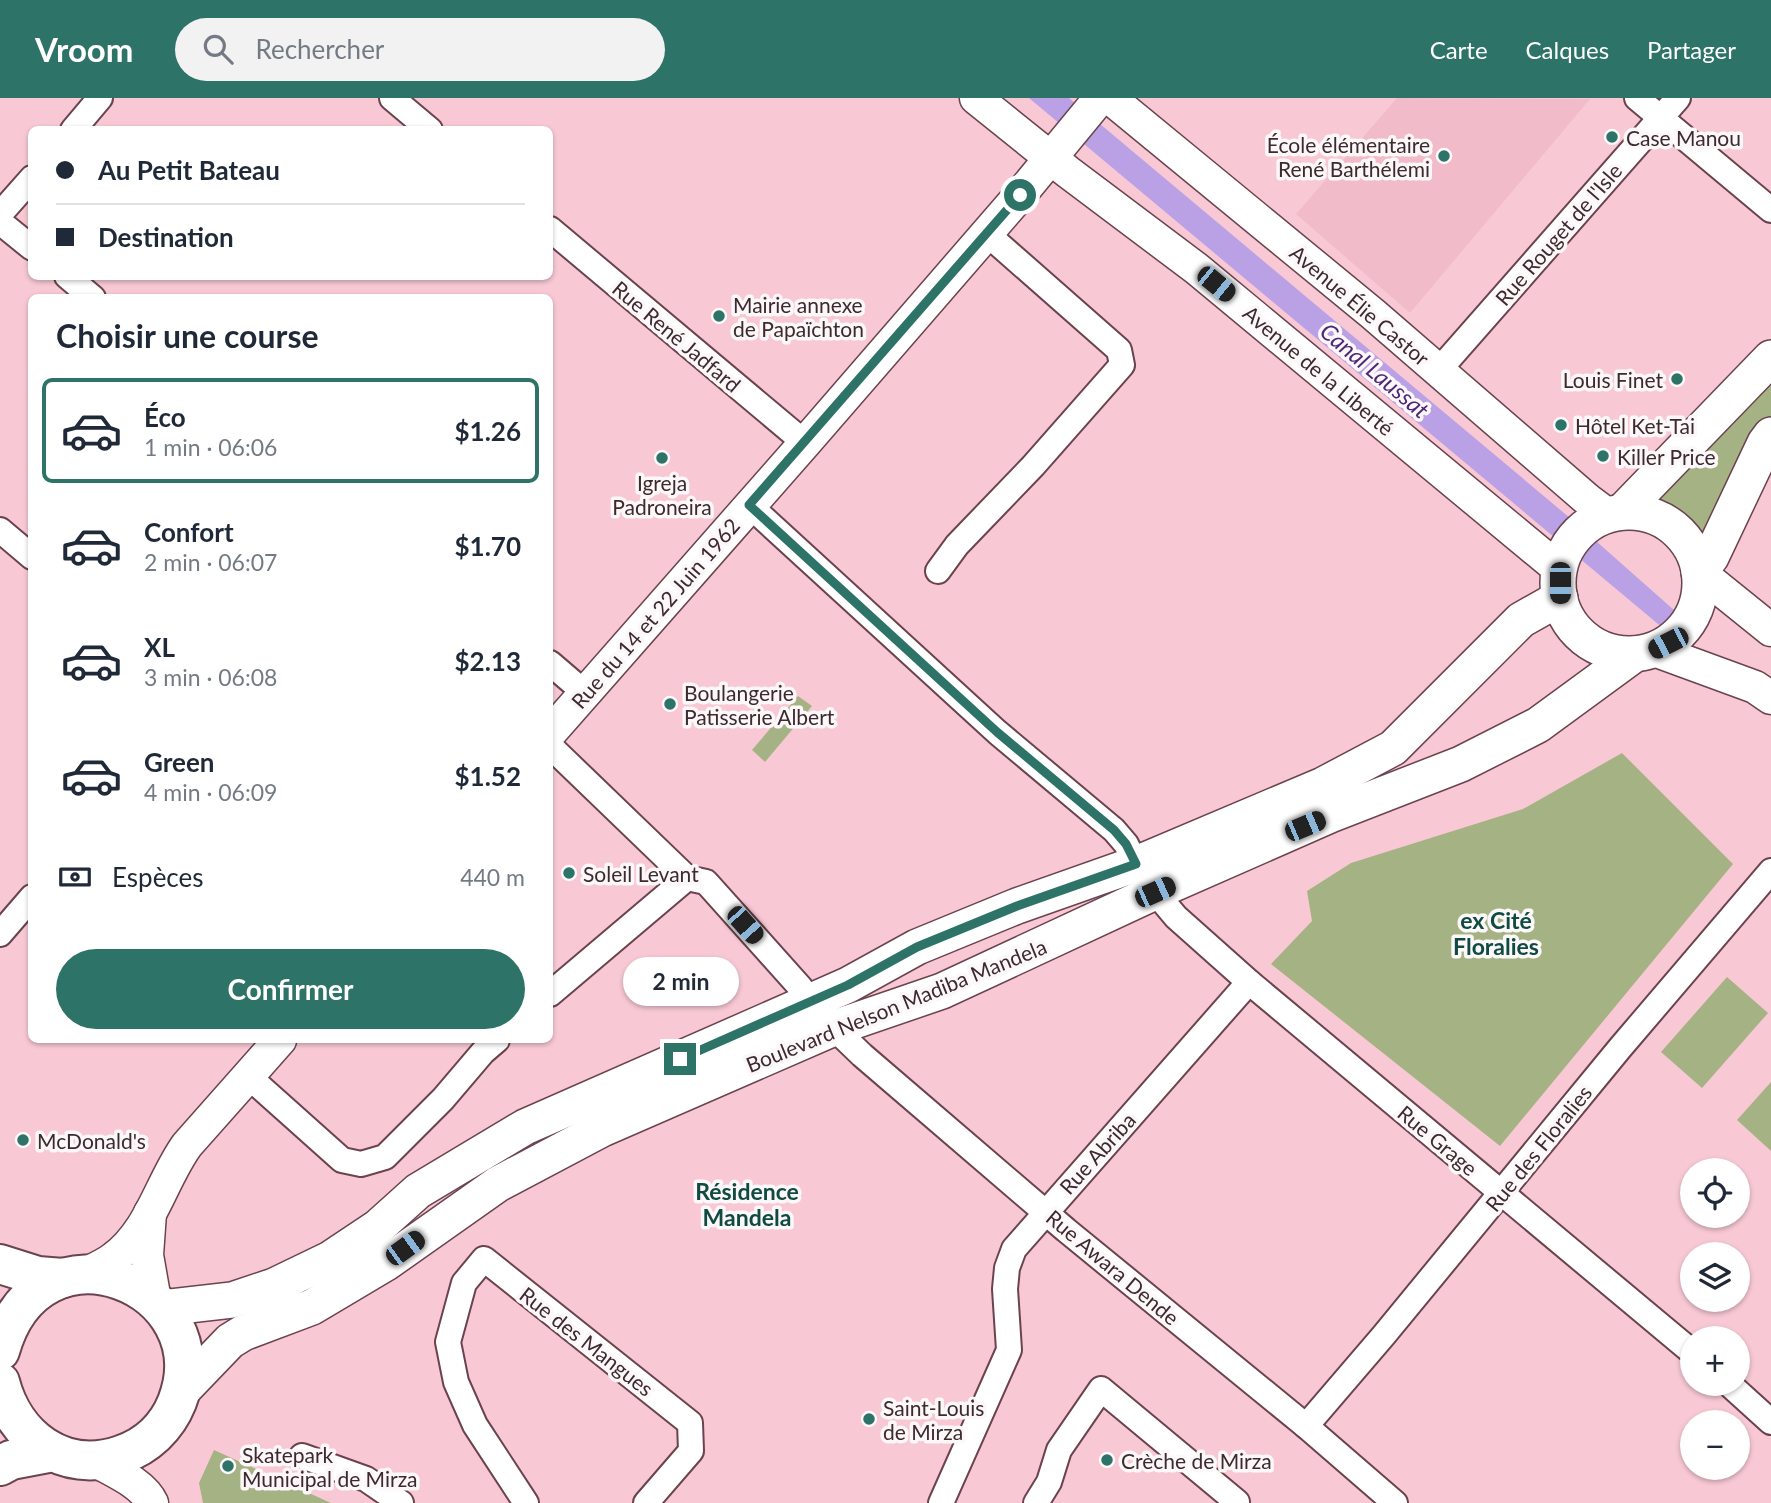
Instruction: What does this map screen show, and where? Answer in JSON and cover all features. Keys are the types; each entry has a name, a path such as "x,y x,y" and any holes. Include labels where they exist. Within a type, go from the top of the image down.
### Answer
{"main road":[{"path":"1608,516 1647,514 1671,526 1684,538 1693,552 1699,572 1699,593 1693,615 1681,632 1652,649 1609,652 1583,637 1569,620 1561,573 1576,536 1608,516 1771,358"},
{"path":"1699,572 1711,557 1771,435"},
{"name":"Boulevard Nelson Madiba Mandela","path":"181,1392 230,1341 243,1333 312,1307 386,1263 498,1184 602,1129 834,1028 942,990 1146,878 1393,748 1521,620 1561,573"},
{"name":"Boulevard Nelson Madiba Mandela","path":"159,1304 232,1300 286,1280 331,1259 378,1227 418,1191 525,1126 811,1002 917,947 1017,906 1146,878 1330,816 1483,753 1538,725 1652,649"},
{"path":"0,1264 38,1276 111,1277 135,1285 159,1304 179,1339 184,1366 181,1392 173,1413 159,1431 130,1452 94,1460 73,1459 53,1452 34,1440 18,1424 5,1403 0,1382"},
{"path":"2,1328 29,1298 45,1286 74,1276"},
{"path":"0,1466 53,1452"}],"street":[{"path":"76,126 100,98"},
{"path":"392,98 425,126"},
{"name":"Avenue de la Liberté","path":"976,98 1056,150 1561,573"},
{"path":"1637,98 1771,211"},
{"name":"Rue Rouget de l'Isle","path":"1439,370 1678,98"},
{"name":"Rue du 14 et 22 Juin 1962","path":"553,730 1100,102"},
{"name":"Avenue Élie Castor","path":"1100,102 1439,370 1608,516"},
{"path":"0,214 28,182"},
{"path":"0,222 28,245"},
{"name":"Rue René Jadfard","path":"553,232 805,443"},
{"path":"938,571 957,545 1033,466 1122,365 1119,350 986,233"},
{"path":"72,280 88,294"},
{"name":"Rue Grage","path":"749,505 997,732 1114,830 1175,916 1680,1342"},
{"path":"0,530 28,554"},
{"path":"1699,572 1771,629"},
{"path":"1652,649 1755,687 1771,698"},
{"path":"553,666 585,693"},
{"path":"553,749 687,878 706,882 811,1002"},
{"name":"Rue des Floralies","path":"1306,1426 1771,871"},
{"path":"553,991 687,878"},
{"path":"0,934 28,902"},
{"name":"Rue Abriba","path":"941,1503 1009,1350 1005,1289 1007,1268 1014,1249 1250,982"},
{"name":"Rue Awara Dende","path":"834,1028 1045,1212 1306,1426 1395,1503"},
{"path":"74,1276 114,1258 126,1247 150,1212 176,1159 277,1043"},
{"path":"248,1076 342,1160 361,1164 386,1157 443,1100 494,1043"},
{"path":"150,1212 147,1255 159,1304"},
{"name":"Rue des Mangues","path":"526,1503 475,1425 456,1382 448,1342 464,1283 484,1259 690,1423 691,1451 646,1503"},
{"path":"1036,1503 1049,1482 1059,1450 1101,1389 1237,1502"},
{"path":"1742,1396 1771,1422"},
{"path":"151,1500 150,1463 159,1431"},
{"path":"302,1456 366,1479 401,1503"},
{"path":"94,1460 128,1480 151,1500"}],"shaded area":[{"name":"École élémentaire René Barthélemi","path":"1397,98 1590,99 1410,313 1296,214"}],"green space":[{"path":"1771,372 1771,417 1749,449 1704,539 1682,513 1650,498"},
{"path":"798,696 812,706 765,762 752,750"},
{"path":"1622,753 1733,864 1500,1146 1271,964 1312,921 1307,891 1351,863 1523,809"},
{"path":"1727,977 1768,1013 1702,1088 1661,1052"},
{"path":"1771,1082 1771,1151 1737,1120"},
{"name":"Skatepark Municipal de Mirza","path":"214,1450 331,1503 203,1503 199,1483"}],"water":[{"name":"Canal Laussat","path":"1029,98 1069,98 1570,518 1701,634 1688,649"}],"place":[{"name":"Case Manou","path":"1612,137"},
{"name":"École élémentaire René Barthélemi","path":"1444,156"},
{"name":"Mairie annexe de Papaïchton","path":"719,316"},
{"name":"Louis Finet","path":"1677,379"},
{"name":"Hôtel Ket-Tai","path":"1561,425"},
{"name":"Killer Price","path":"1603,456"},
{"name":"Igreja Padroneira","path":"662,458"},
{"name":"Boulangerie Patisserie Albert","path":"670,704"},
{"name":"Soleil Levant","path":"569,873"},
{"name":"McDonald's","path":"23,1140"},
{"name":"Saint-Louis de Mirza","path":"869,1419"},
{"name":"Crèche de Mirza","path":"1107,1460"},
{"name":"Skatepark Municipal de Mirza","path":"228,1466"}],"district":[{"name":"ex Cité Floralies","path":"1496,933"},
{"name":"Résidence Mandela","path":"747,1204"}],"route":[{"path":"680,1059 848,985 917,947 1017,906 1136,864 1126,844 1114,830 997,732 749,505 1020,195"}]}
